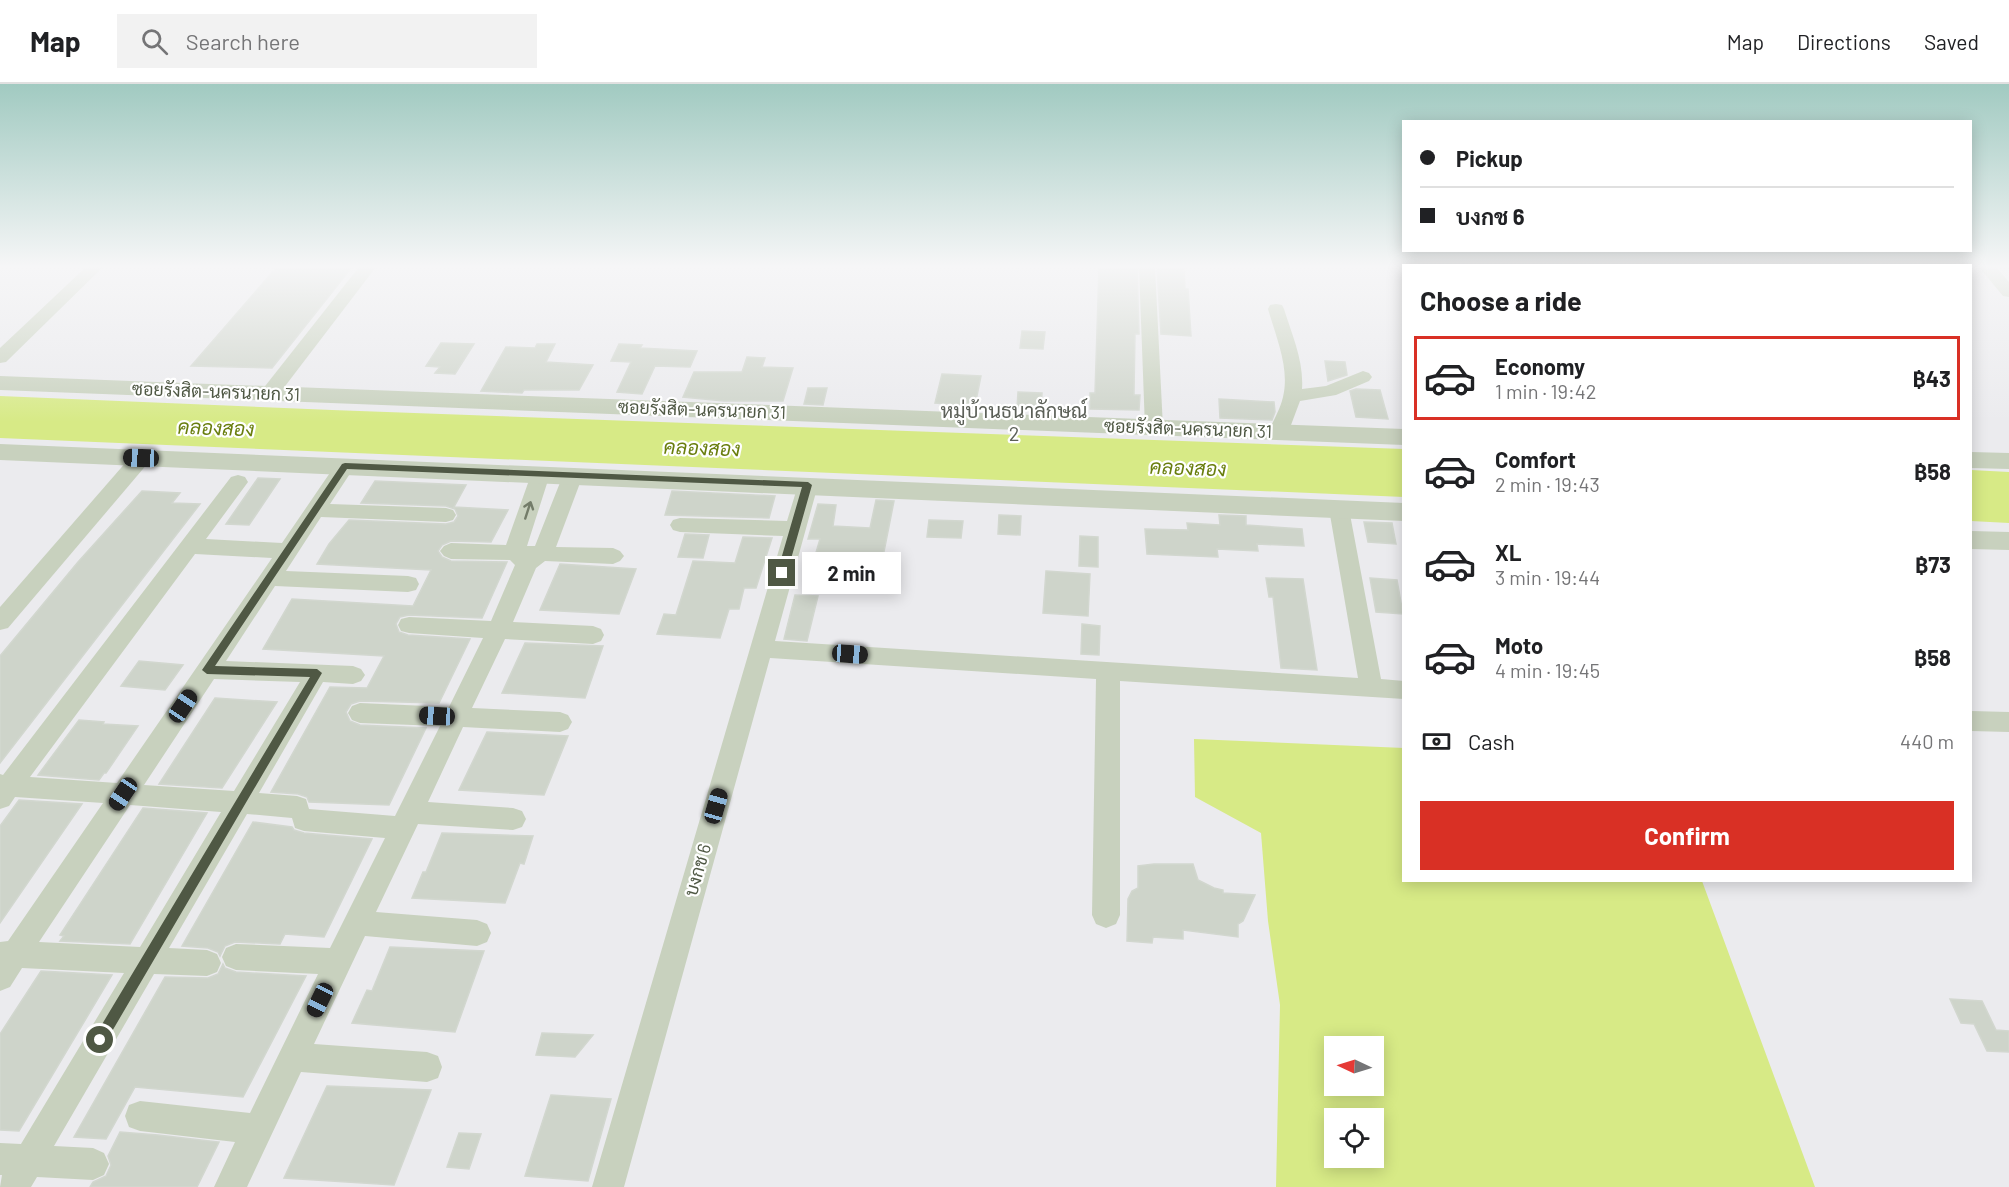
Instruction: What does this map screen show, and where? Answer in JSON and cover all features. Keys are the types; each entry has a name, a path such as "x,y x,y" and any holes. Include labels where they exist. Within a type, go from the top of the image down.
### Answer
{"street":[{"path":"0,358 41,318"},
{"path":"269,394 328,318"},
{"path":"1149,318 1154,428"},
{"path":"1278,433 1292,396 1290,357 1279,318"},
{"path":"1292,396 1330,391 1363,377"},
{"name":"ซอยรังสิต-นครนายก 31","path":"0,383 1402,437"},
{"path":"0,452 1402,512"},
{"path":"0,622 141,458"},
{"path":"1972,460 2009,461"},
{"path":"0,977 8,954 123,794 345,466"},
{"path":"528,556 540,474"},
{"path":"230,1187 499,628 528,556 573,475"},
{"path":"3,790 238,482"},
{"name":"บงกช 6","path":"608,1187 808,485"},
{"path":"1339,509 1371,688"},
{"path":"315,510 446,515"},
{"path":"680,525 795,529"},
{"path":"1972,540 2009,542"},
{"path":"190,546 288,551"},
{"path":"450,550 528,556 613,556"},
{"path":"269,578 408,584"},
{"path":"409,625 499,628 593,635"},
{"path":"761,649 1402,690"},
{"path":"207,670 353,675"},
{"path":"1106,915 1108,672"},
{"path":"13,1187 14,1159 147,961 317,673"},
{"path":"360,713 560,722"},
{"path":"1972,721 2009,722"},
{"path":"3,790 123,794 241,803 301,814 407,820 513,819"},
{"path":"357,923 477,933"},
{"path":"8,954 207,963"},
{"path":"236,957 338,962"},
{"path":"293,1057 426,1067"},
{"path":"140,1116 258,1129"},
{"path":"14,1159 93,1164"}],"water":[{"name":"คลองสอง","path":"0,396 1402,449 1402,497 0,438"},
{"path":"1972,470 2009,472 2009,523 1972,521"},
{"path":"1194,739 1402,748 1402,882 1702,882 1815,1187 1276,1187 1280,1005 1268,921 1261,833 1195,797"}],"building":[{"path":"232,318 311,318 272,368 191,366"},
{"path":"1097,318 1139,318 1139,334 1135,334 1134,395 1140,395 1139,410 1090,409 1090,393 1095,393"},
{"path":"1160,318 1190,318 1191,336 1161,334"},
{"path":"1022,331 1045,332 1043,349 1020,348"},
{"path":"441,343 474,344 455,374 435,373 440,367 426,366"},
{"path":"537,344 555,344 546,362 593,365 579,390 524,390 522,393 481,391 506,347 535,348"},
{"path":"619,344 642,345 640,348 697,351 690,367 655,366 642,394 617,392 631,362 611,361"},
{"path":"747,357 765,358 762,367 793,368 783,401 724,401 683,397 694,372 742,372"},
{"path":"1325,361 1345,362 1347,375 1328,381"},
{"path":"942,374 981,376 975,406 935,403"},
{"path":"808,388 827,388 823,405 804,404"},
{"path":"1380,390 1388,419 1356,417 1350,391"},
{"path":"1018,392 1042,393 1041,409 1017,408"},
{"path":"1219,399 1274,402 1275,412 1272,420 1220,418"},
{"path":"258,478 280,479 249,525 226,524"},
{"path":"375,481 466,485 454,507 508,510 491,542 451,541 442,545 438,551 442,557 451,561 507,562 482,618 409,615 400,617 396,624 399,632 408,635 470,639 439,703 360,701 351,704 346,712 350,721 360,725 426,728 389,805 309,802 307,797 298,794 271,792 330,687 367,688 384,656 263,649 292,599 413,606 431,570 317,564 329,544 349,520 446,524 454,522 458,516 455,509 446,506 361,503"},
{"path":"142,491 180,493 172,503 200,504 0,763 0,656 78,562"},
{"path":"672,491 775,496 769,518 665,515"},
{"path":"876,500 894,501 879,577 810,573 820,539 808,539 818,504 836,505 833,526 870,528"},
{"path":"999,515 1021,516 1020,535 998,534"},
{"path":"1219,515 1246,516 1246,525 1302,529 1304,546 1257,544 1258,551 1217,549 1218,557 1147,554 1145,529 1188,530 1187,523 1220,525"},
{"path":"929,520 963,521 961,538 927,537"},
{"path":"1364,522 1392,523 1396,544 1368,542"},
{"path":"685,534 709,535 703,558 678,557"},
{"path":"1080,536 1098,537 1098,567 1079,566"},
{"path":"743,537 772,538 756,588 744,588 739,609 729,609 720,638 657,634 664,614 676,615 693,561 735,563"},
{"path":"560,564 636,569 619,614 540,610"},
{"path":"1046,571 1090,574 1088,616 1043,613"},
{"path":"1266,578 1303,579 1317,670 1281,668 1273,597 1269,597"},
{"path":"1370,578 1397,580 1402,614 1376,612"},
{"path":"795,595 818,596 807,641 784,639"},
{"path":"1082,624 1100,626 1099,655 1081,654"},
{"path":"525,643 603,646 585,698 502,693"},
{"path":"139,661 183,665 165,690 121,686"},
{"path":"215,698 277,702 222,788 159,784"},
{"path":"79,720 138,726 99,780 38,775"},
{"path":"487,732 568,736 544,795 459,790"},
{"path":"19,800 82,804 0,923 0,826"},
{"path":"143,808 207,813 130,944 60,941 64,936 60,935"},
{"path":"253,822 292,827 304,833 372,839 324,937 285,934 280,944 235,942 225,946 220,956 218,952 208,948 182,946"},
{"path":"442,833 533,836 524,864 520,863 505,903 412,898 423,872 426,872"},
{"path":"1193,864 1198,880 1223,890 1223,893 1255,895 1243,921 1238,924 1238,937 1183,930 1183,939 1153,937 1152,943 1127,941 1128,899 1132,891 1138,888 1138,866"},
{"path":"390,947 484,951 455,1032 352,1023 367,990 372,991"},
{"path":"223,964 225,968 236,972 306,976 243,1097 135,1087 106,1139 74,1137 165,977 208,978 218,974"},
{"path":"41,971 112,975 19,1131 0,1130 0,1034"},
{"path":"1950,999 1982,1001 1996,1030 2009,1031 2009,1052 1987,1051 1974,1024 1961,1023"},
{"path":"542,1033 593,1035 575,1057 536,1055"},
{"path":"327,1086 431,1090 394,1185 284,1178"},
{"path":"551,1095 611,1099 588,1181 525,1176"},
{"path":"120,1132 219,1142 197,1187 90,1187 93,1182 106,1176 111,1165 108,1156"},
{"path":"459,1133 481,1134 469,1169 447,1167"}],"district":[{"name":"หมู่บ้านธนาลักษณ์ 2","path":"1014,422"}],"route":[{"path":"100,1040 317,673 207,670 345,466 808,485 782,573"}]}
